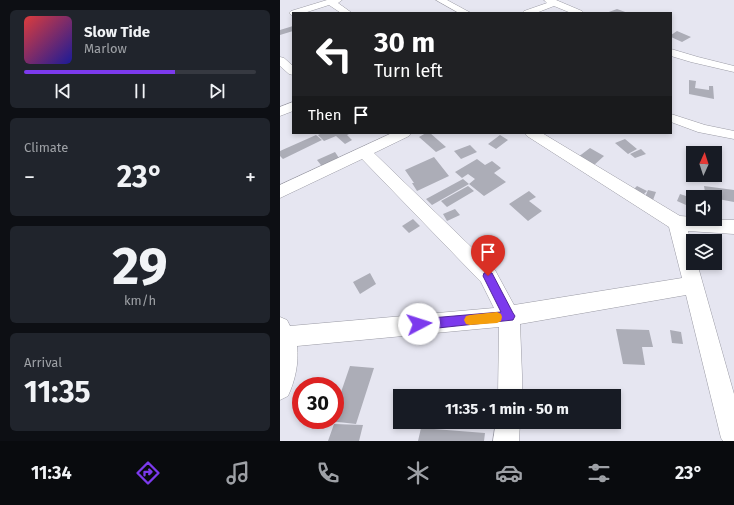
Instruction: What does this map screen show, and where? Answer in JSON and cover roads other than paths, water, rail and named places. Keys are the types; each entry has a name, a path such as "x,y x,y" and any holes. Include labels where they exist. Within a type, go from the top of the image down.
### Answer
{"street":[{"path":"440,0 464,12"},
{"path":"298,12 334,1 345,12"},
{"path":"529,12 551,1 577,12"},
{"path":"672,52 695,60 734,69"},
{"path":"280,60 292,71"},
{"path":"280,112 292,106"},
{"path":"672,118 703,130 734,135"},
{"path":"280,192 402,134"},
{"path":"534,134 677,223 734,227"},
{"path":"364,152 488,276 509,316 510,389"},
{"path":"677,223 734,438"},
{"path":"280,388 287,357 282,332 509,316 693,285"},
{"path":"506,441 507,429"}]}
